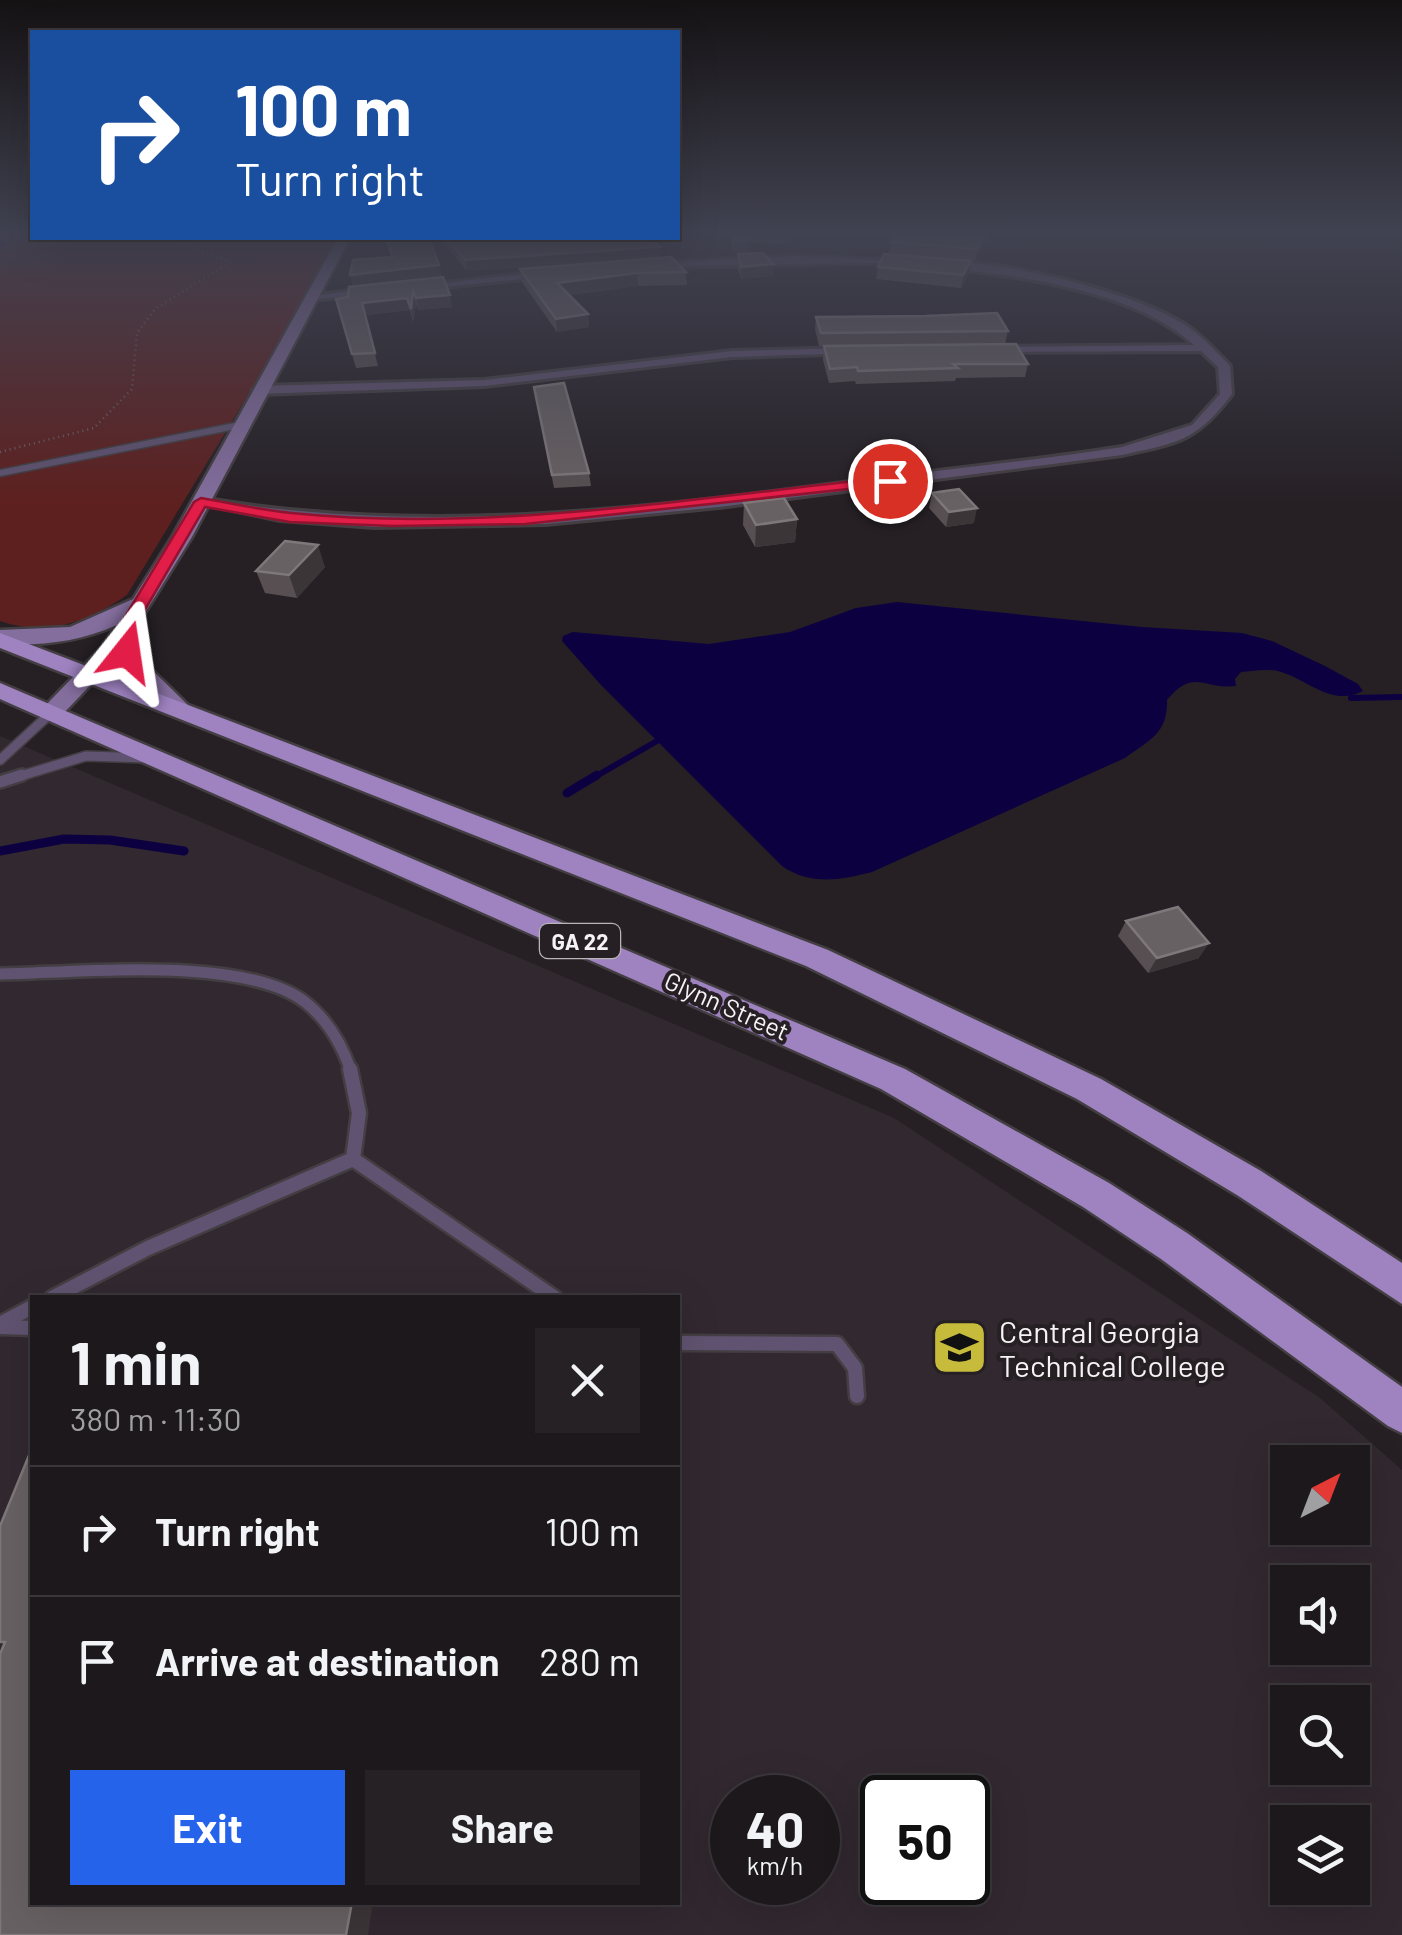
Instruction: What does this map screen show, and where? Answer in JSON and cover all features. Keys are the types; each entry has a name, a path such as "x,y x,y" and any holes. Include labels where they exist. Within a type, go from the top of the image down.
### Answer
{"main road":[{"path":"52,712 91,675 125,630 201,502 294,324"},
{"path":"0,638 80,633 101,626 143,600"},
{"path":"125,630 127,652 138,669 181,710"},
{"path":"0,638 816,958 1013,1050 1216,1163 1402,1285"},
{"name":"Glynn Street","path":"0,690 893,1079 1096,1195 1174,1246 1402,1412"}],"street":[{"path":"201,502 290,517 393,522 525,520 822,490 1163,442 1198,427 1226,394 1224,366 1172,324"},
{"path":"972,350 1205,348"},
{"path":"258,390 484,383 732,354 875,350"}],"lane":[{"path":"0,473 240,425"},
{"path":"0,760 52,712"},
{"path":"0,782 86,756 158,758"},
{"path":"0,974 243,978 292,993 326,1022 350,1068 359,1112 353,1159"},
{"path":"58,1295 148,1248 353,1159"},
{"path":"353,1159 550,1295"},
{"path":"0,1326 30,1308"},
{"path":"0,1326 30,1328"},
{"path":"680,1343 837,1344 855,1368 857,1396"}],"path":[{"path":"0,452 94,428 132,389 137,332 143,324"}],"shaded area":[{"path":"0,324 291,324 127,595 97,613 66,624 34,627 0,621"},
{"path":"897,602 1242,633 1272,641 1325,666 1358,684 1363,691 1331,694 1292,676 1266,670 1241,672 1235,679 1236,686 1185,684 1167,700 1167,711 1156,735 1125,758 872,872 826,880 782,866 562,641 563,636 573,632 709,644 790,632 856,608"},
{"name":"Central Georgia Technical College","path":"0,736 894,1118 1320,1398 1402,1470 1402,1935 0,1935"}],"building":[{"path":"343,324 368,324 375,353 352,354"},
{"path":"818,324 1004,324 1008,331 821,333"},
{"path":"1016,344 1028,364 953,364 958,368 858,371 857,367 830,369 824,346"},
{"path":"564,383 589,473 552,475 534,387"},
{"path":"959,489 977,508 949,512 932,493"},
{"path":"784,498 797,519 756,525 744,503"},
{"path":"285,541 318,545 289,575 256,571"},
{"path":"1178,907 1209,943 1157,958 1126,921"},
{"path":"30,1453 30,1905 351,1905 346,1935 0,1935 0,1654 5,1642 0,1642 0,1526"}],"waterway":[{"path":"1351,698 1402,697"},
{"path":"593,778 657,741"},
{"path":"567,793 597,775"},
{"path":"0,851 64,839 110,840 184,851"}],"place":[{"name":"Central Georgia Technical College","path":"960,1348"}],"route":[{"path":"127,652 125,630 201,502 290,517 393,522 525,520 890,481"}]}
